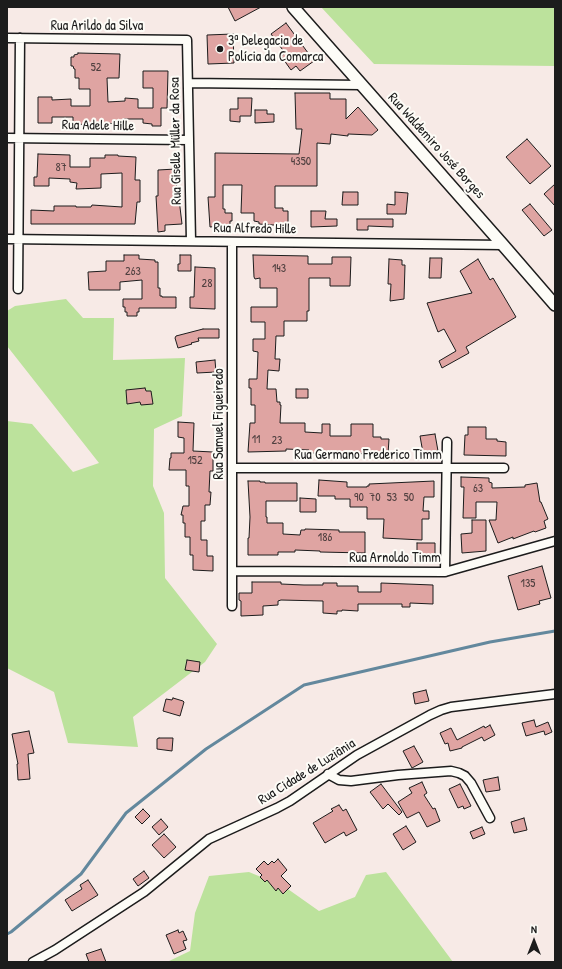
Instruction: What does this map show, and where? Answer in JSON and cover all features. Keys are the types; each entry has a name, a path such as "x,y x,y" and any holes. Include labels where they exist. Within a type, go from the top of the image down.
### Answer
{"main road":[{"name":"Rua Waldemiro José Borges","path":"293,7 555,305"}],"street":[{"name":"Rua Arildo da Silva","path":"7,38 188,40"},
{"path":"18,289 20,38"},
{"name":"Rua Giselle Müller da Rosa","path":"188,40 191,241"},
{"path":"188,83 361,85"},
{"name":"Rua Adele Hille","path":"7,138 189,140"},
{"name":"Rua Alfredo Hille","path":"7,239 503,245"},
{"name":"Rua Samuel Figueiredo","path":"232,242 232,606"},
{"path":"446,572 447,442"},
{"name":"Rua Germano Frederico Timm","path":"232,468 504,468"},
{"name":"Rua Arnoldo Timm","path":"232,571 446,572 555,541"},
{"name":"Rua Cidade de Luziânia","path":"33,962 55,950 144,892 209,839 290,801 358,755 441,710 470,704 555,694"},
{"path":"328,774 339,780 351,781 398,775 452,771 465,776 471,783 490,818"}],"green space":[{"path":"321,7 555,7 555,66 374,64"},
{"path":"66,299 83,318 114,318 113,360 185,358 182,416 154,429 153,486 164,513 165,578 217,644 205,662 133,717 138,747 68,743 54,692 7,668 7,421 32,424 73,472 99,463 7,346 7,311 15,306"},
{"path":"249,872 285,887 319,911 355,897 366,875 386,872 453,962 167,962 190,951 195,913 209,876"}],"building":[{"path":"228,7 261,7 235,21"},
{"path":"286,23 314,61 300,71 296,66 291,70 281,56 285,53 271,34"},
{"name":"3ª Delegacia de Polícia da Comarca","path":"233,34 234,63 208,64 207,35"},
{"path":"78,53 120,54 119,78 107,78 108,102 125,101 125,98 138,99 138,108 153,108 153,88 143,88 143,71 168,71 167,108 161,108 161,126 152,126 152,124 143,123 143,119 124,119 124,124 73,124 73,117 52,117 52,123 38,123 38,97 52,97 52,100 71,99 71,106 90,106 90,89 79,89 79,78 75,78 75,69 71,66 71,57 74,57 74,55"},
{"path":"295,93 330,93 330,99 346,99 346,119 358,107 378,130 372,135 348,134 348,136 331,134 330,144 317,143 317,186 275,186 275,208 283,208 283,211 288,211 288,226 259,224 259,222 254,221 254,213 241,213 242,185 223,185 223,209 225,209 225,213 232,213 232,221 230,221 230,225 210,227 208,197 215,197 215,153 299,154 302,129 296,129"},
{"path":"238,98 252,98 251,116 240,116 240,122 230,121 230,109 238,109"},
{"path":"255,110 267,110 267,114 274,114 274,122 255,123"},
{"path":"527,139 551,166 530,184 506,157"},
{"path":"38,154 70,155 70,167 90,167 90,158 105,158 105,155 136,157 135,180 140,180 140,202 137,202 135,224 31,224 31,210 54,211 54,206 91,207 92,205 122,207 122,173 101,174 101,188 76,189 77,183 70,182 70,179 49,178 49,186 34,186 34,177 37,177"},
{"path":"176,169 177,199 179,199 182,224 165,225 165,231 158,232 156,196 158,196 158,170"},
{"path":"555,184 555,206 544,194"},
{"path":"343,192 358,192 358,205 342,205"},
{"path":"395,192 408,193 406,214 387,214 387,204 395,205"},
{"path":"530,204 552,230 544,236 522,210"},
{"path":"311,211 326,211 325,219 337,219 337,226 311,227"},
{"path":"357,219 393,219 393,227 368,226 368,230 357,230"},
{"path":"124,255 139,255 139,259 155,260 155,262 158,262 158,288 160,288 160,296 176,297 176,308 139,308 137,316 127,316 125,307 123,307 123,299 142,299 142,280 120,282 120,290 89,290 88,272 106,271 106,261 124,261"},
{"path":"180,255 191,255 191,271 178,271"},
{"path":"253,255 308,256 308,264 332,264 332,257 351,257 350,286 330,286 330,278 309,278 309,311 307,311 307,321 284,321 284,336 276,336 275,359 280,359 279,371 268,370 267,389 276,389 277,402 280,402 281,405 280,423 305,423 305,432 322,433 322,424 330,424 330,436 351,436 351,424 373,424 373,437 389,439 388,454 309,453 309,450 286,449 286,451 248,452 250,423 255,423 255,405 251,405 251,388 249,388 249,379 257,379 258,352 253,351 253,339 265,339 265,322 251,322 251,307 277,307 277,288 260,288 260,278 255,279 254,277"},
{"path":"430,258 442,258 441,278 429,278"},
{"path":"389,259 402,260 402,265 405,265 404,299 390,301 391,284 388,284"},
{"path":"478,259 490,280 493,278 516,317 466,347 469,353 442,368 439,361 456,351 444,329 438,332 427,303 472,293 460,271"},
{"path":"195,267 215,268 215,309 190,308 190,297 194,297"},
{"path":"203,329 219,329 219,338 198,338 199,341 178,348 175,338 176,336"},
{"path":"215,360 216,372 197,373 196,362"},
{"path":"145,388 146,391 151,391 153,404 141,405 140,402 127,404 126,390"},
{"path":"296,389 308,389 308,398 296,398"},
{"path":"178,422 194,423 193,451 213,452 213,471 210,471 210,505 205,505 205,521 201,521 201,540 207,540 207,556 213,556 213,571 193,570 193,555 190,555 190,537 185,537 185,523 183,523 183,515 181,515 183,506 189,506 189,486 186,486 186,470 169,470 171,453 184,453 184,438 178,437"},
{"path":"468,427 486,427 486,439 497,439 497,441 506,442 506,456 464,455 465,435 468,435"},
{"path":"435,434 438,451 423,453 420,436"},
{"path":"461,477 489,478 489,482 492,483 492,488 525,487 525,485 537,483 540,502 548,519 544,521 546,528 513,539 513,537 498,543 489,520 496,520 497,502 476,502 476,518 463,518 464,487 461,487"},
{"path":"319,480 347,482 347,487 367,487 369,484 434,481 434,497 424,497 423,511 429,511 429,519 422,519 422,540 383,538 384,519 367,519 367,507 350,507 350,499 335,499 335,496 318,496"},
{"path":"248,481 260,481 265,483 297,483 297,501 266,501 267,523 283,523 283,534 300,535 301,530 305,529 339,530 339,532 365,532 365,553 295,550 295,552 278,552 278,555 248,555 250,517"},
{"path":"300,498 316,499 316,512 300,512"},
{"path":"472,520 486,520 486,551 462,553 461,534 472,533"},
{"path":"417,543 435,543 435,556 417,556"},
{"path":"542,566 551,598 539,601 540,604 518,610 508,576"},
{"path":"252,582 281,582 281,584 304,585 337,583 337,586 358,586 358,592 381,592 381,583 433,585 433,604 410,603 410,607 402,607 402,604 358,604 358,611 342,610 337,611 337,614 323,613 323,601 281,600 278,601 278,605 263,606 263,615 241,616 241,601 239,600 239,593 252,593"},
{"path":"187,660 200,662 199,672 185,670"},
{"path":"426,690 429,701 415,704 413,693"},
{"path":"173,698 184,702 180,716 163,711 166,699 172,700"},
{"path":"534,720 536,727 548,722 552,732 545,735 544,731 526,736 522,723"},
{"path":"490,725 495,735 484,741 482,737 462,748 450,751 448,743 445,744 440,733 451,728 457,740 484,726 485,728"},
{"path":"29,731 34,753 28,754 30,779 18,780 18,764 12,734"},
{"path":"173,738 172,751 157,749 157,739"},
{"path":"414,746 423,762 412,768 403,751"},
{"path":"498,777 500,790 486,792 483,780"},
{"path":"422,782 427,793 424,795 433,809 435,808 440,821 427,827 419,812 407,818 398,802 412,793 409,788"},
{"path":"381,784 402,812 399,815 388,804 383,809 370,792"},
{"path":"460,784 471,806 464,809 463,806 458,808 449,789"},
{"path":"339,805 343,811 346,809 357,830 346,836 344,832 325,843 313,823 333,811 331,809"},
{"path":"143,809 150,816 142,824 135,817"},
{"path":"524,818 527,830 514,833 511,822"},
{"path":"161,819 168,827 159,835 152,827"},
{"path":"406,826 416,842 403,850 393,834"},
{"path":"482,827 485,834 473,839 470,832"},
{"path":"164,834 176,847 164,858 152,845"},
{"path":"278,859 287,870 281,876 291,886 283,894 278,888 276,891 267,880 265,882 260,877 262,875 256,869 264,861 268,865 272,861 274,863"},
{"path":"144,871 149,878 138,886 133,879"},
{"path":"88,880 98,895 72,911 65,900 82,889 80,885"},
{"path":"178,930 179,933 183,931 187,940 183,941 186,949 174,954 166,935"},
{"path":"101,949 106,962 89,962 86,954"}],"waterway":[{"path":"7,934 81,874 126,813 206,749 304,685 490,642 555,631"}],"place":[{"name":"3ª Delegacia de Polícia da Comarca","path":"220,49"}]}
